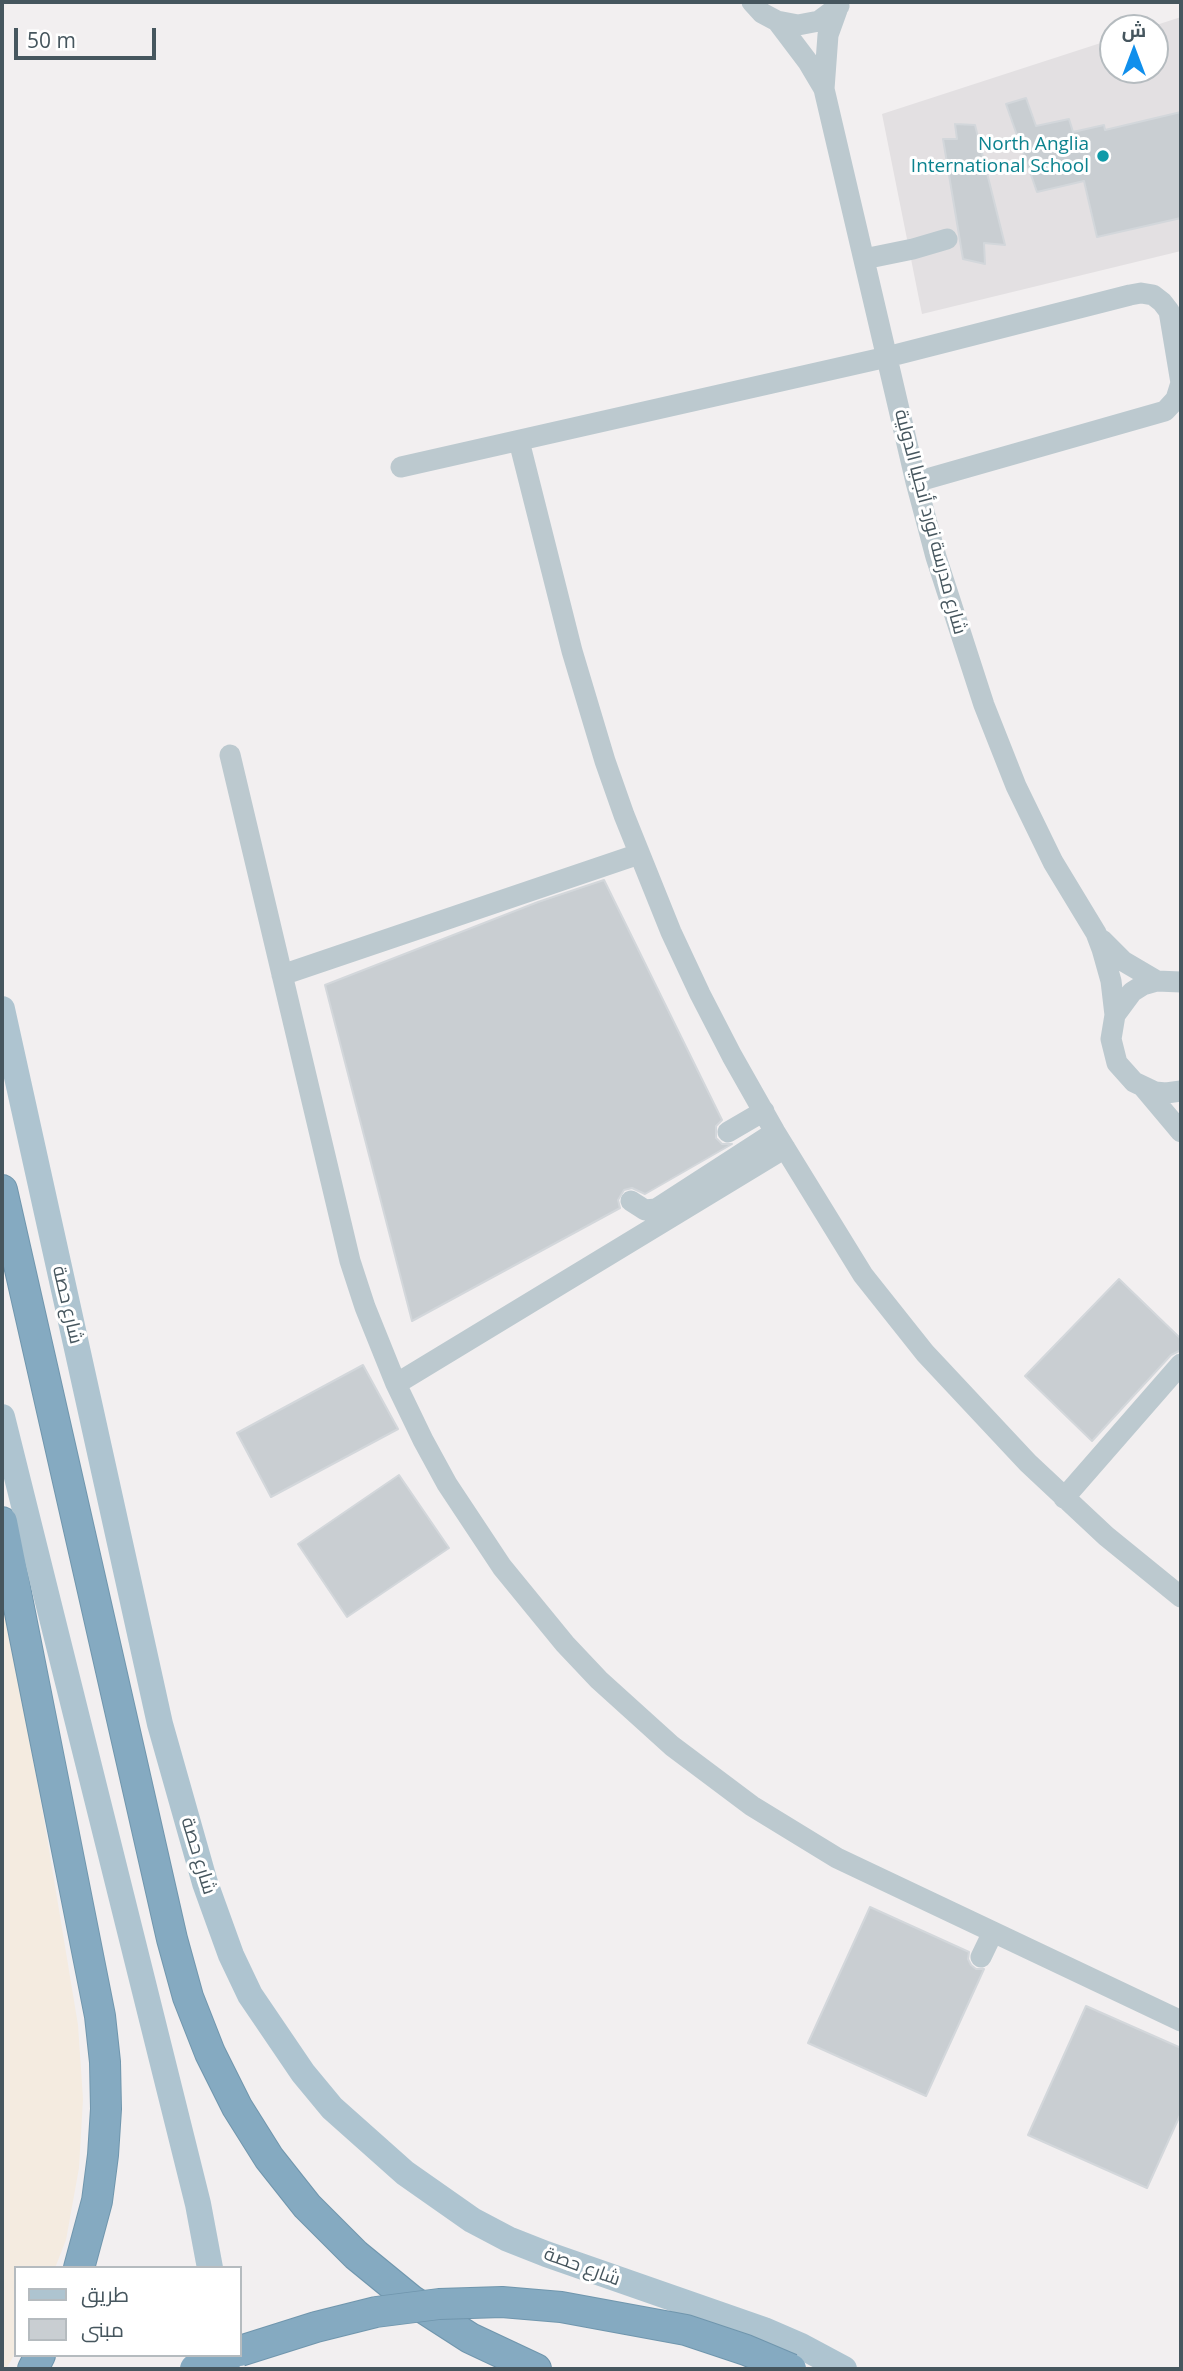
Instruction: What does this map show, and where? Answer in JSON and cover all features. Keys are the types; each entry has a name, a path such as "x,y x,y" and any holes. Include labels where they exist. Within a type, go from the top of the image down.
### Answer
{"highway":[{"path":"2,1190 172,1939 188,1997 210,2053 237,2107 269,2158 307,2206 356,2255 411,2300 470,2338 536,2369"},
{"path":"2,1522 100,2016 105,2062 103,2155 97,2202 80,2266"},
{"path":"242,2350 376,2312 439,2304 502,2302 574,2309 686,2330 746,2350 791,2369"},
{"path":"195,2369 225,2357"}],"main road":[{"name":"شارع حصة","path":"2,1009 160,1724 205,1883 231,1955 250,1995 276,2036 332,2108 371,2144 438,2198 472,2220 508,2239 546,2254 764,2330 844,2369"},
{"path":"2,1417 188,2164 210,2266"}],"street":[{"name":"شارع مدرسة نورد أنجليا الدولية","path":"752,2 762,13 777,21 808,62 824,89 916,482 959,631 1021,796 1053,862 1096,933 1108,965 1115,1014 1112,1051 1124,1074 1144,1088 1181,1132"},
{"name":"شارع مدرسة نورد أنجليا الدولية","path":"824,89 828,35 840,6"},
{"path":"777,21 798,25 819,21 840,6"},
{"path":"864,259 947,239"},
{"path":"401,467 887,357 1141,293 1153,295 1169,311 1179,354 1180,391 1165,411 916,482"},
{"path":"519,441 588,707 608,772 671,932 701,994 780,1140 863,1275 975,1409 1064,1498 1181,1597"},
{"path":"230,755 350,1261 365,1307 396,1384 447,1484 502,1567 565,1644 635,1714 711,1777 793,1833 837,1858 1181,2021"},
{"path":"282,975 639,854"},
{"name":"شارع مدرسة نورد أنجليا الدولية","path":"1096,933 1124,961 1157,981"},
{"path":"1115,1014 1132,992 1143,985 1157,981 1181,982"},
{"path":"1144,1088 1166,1093 1181,1091"},
{"path":"728,1132 764,1111"},
{"path":"396,1384 780,1140"},
{"path":"631,1201 645,1210 656,1209 727,1156 780,1140"},
{"path":"1064,1498 1181,1364"},
{"path":"981,1957 993,1932"}],"shaded area":[{"path":"1181,17 1181,251 922,314 882,114 1099,44 1099,84 1169,84 1169,21"}],"sand":[{"path":"2,1595 43,1813 78,2025 83,2099 79,2168 66,2240 56,2266 14,2266 14,2355 6,2369 2,2369"}],"building":[{"name":"North Anglia International School","path":"1026,98 1036,126 1069,119 1073,132 1104,125 1105,130 1181,112 1181,218 1097,237 1084,181 1037,192 1006,104"},
{"path":"955,124 975,125 1005,245 984,243 985,264 963,259 943,139 957,139"},
{"path":"604,880 722,1120 716,1126 716,1138 722,1144 732,1144 645,1194 632,1188 624,1190 618,1200 620,1208 412,1321 325,985 538,902"},
{"path":"1119,1279 1181,1339 1181,1350 1171,1355 1092,1441 1025,1376"},
{"path":"363,1365 398,1429 271,1497 237,1433"},
{"path":"399,1475 449,1548 347,1617 298,1544"},
{"path":"870,1907 969,1952 971,1965 976,1969 984,1969 926,2096 808,2043"},
{"path":"1086,2006 1181,2048 1181,2113 1147,2188 1028,2135"}],"place":[{"name":"North Anglia International School","path":"1103,156"}]}
